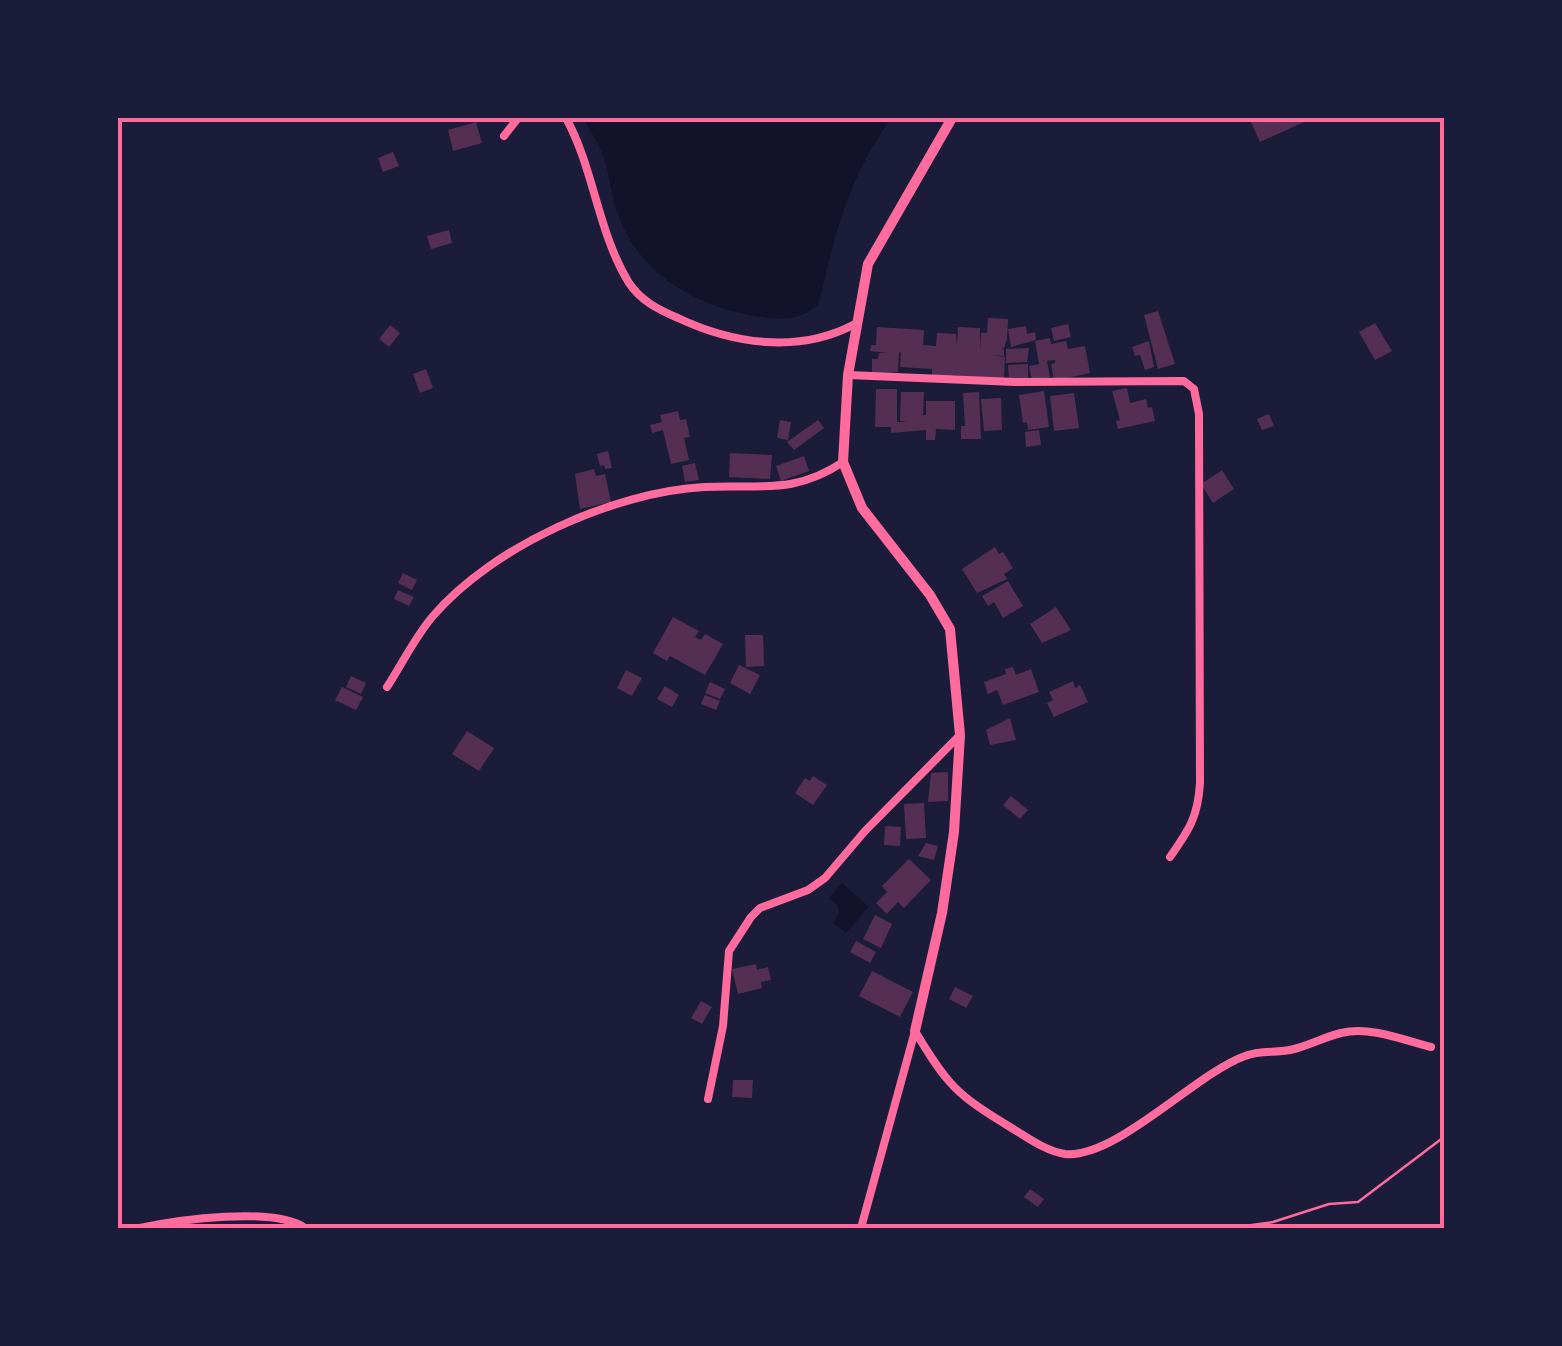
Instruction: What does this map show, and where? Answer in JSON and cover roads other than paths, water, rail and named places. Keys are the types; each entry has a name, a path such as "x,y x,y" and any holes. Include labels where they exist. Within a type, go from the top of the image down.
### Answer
{"street":[{"path":"504,136 518,118"},
{"path":"566,118 629,282 644,300 710,334 752,343 834,336 855,324"},
{"path":"861,1228 915,1031 942,913 954,832 960,735 950,629 930,596 862,508 843,462 848,374 868,264 952,118"},
{"path":"848,374 1015,382 1184,380 1194,390 1199,414 1200,783 1192,826 1170,857"},
{"path":"387,687 430,618 461,586 522,543 644,497 704,487 790,486 843,462"},
{"path":"708,1100 723,1026 729,951 751,917 760,908 808,890 825,878 960,735"},
{"path":"915,1031 941,1075 960,1094 1042,1147 1074,1154 1118,1137 1229,1063 1254,1052 1290,1050 1343,1032 1360,1031 1431,1048"},
{"path":"140,1228 177,1220 217,1218 278,1219 305,1228"}]}
